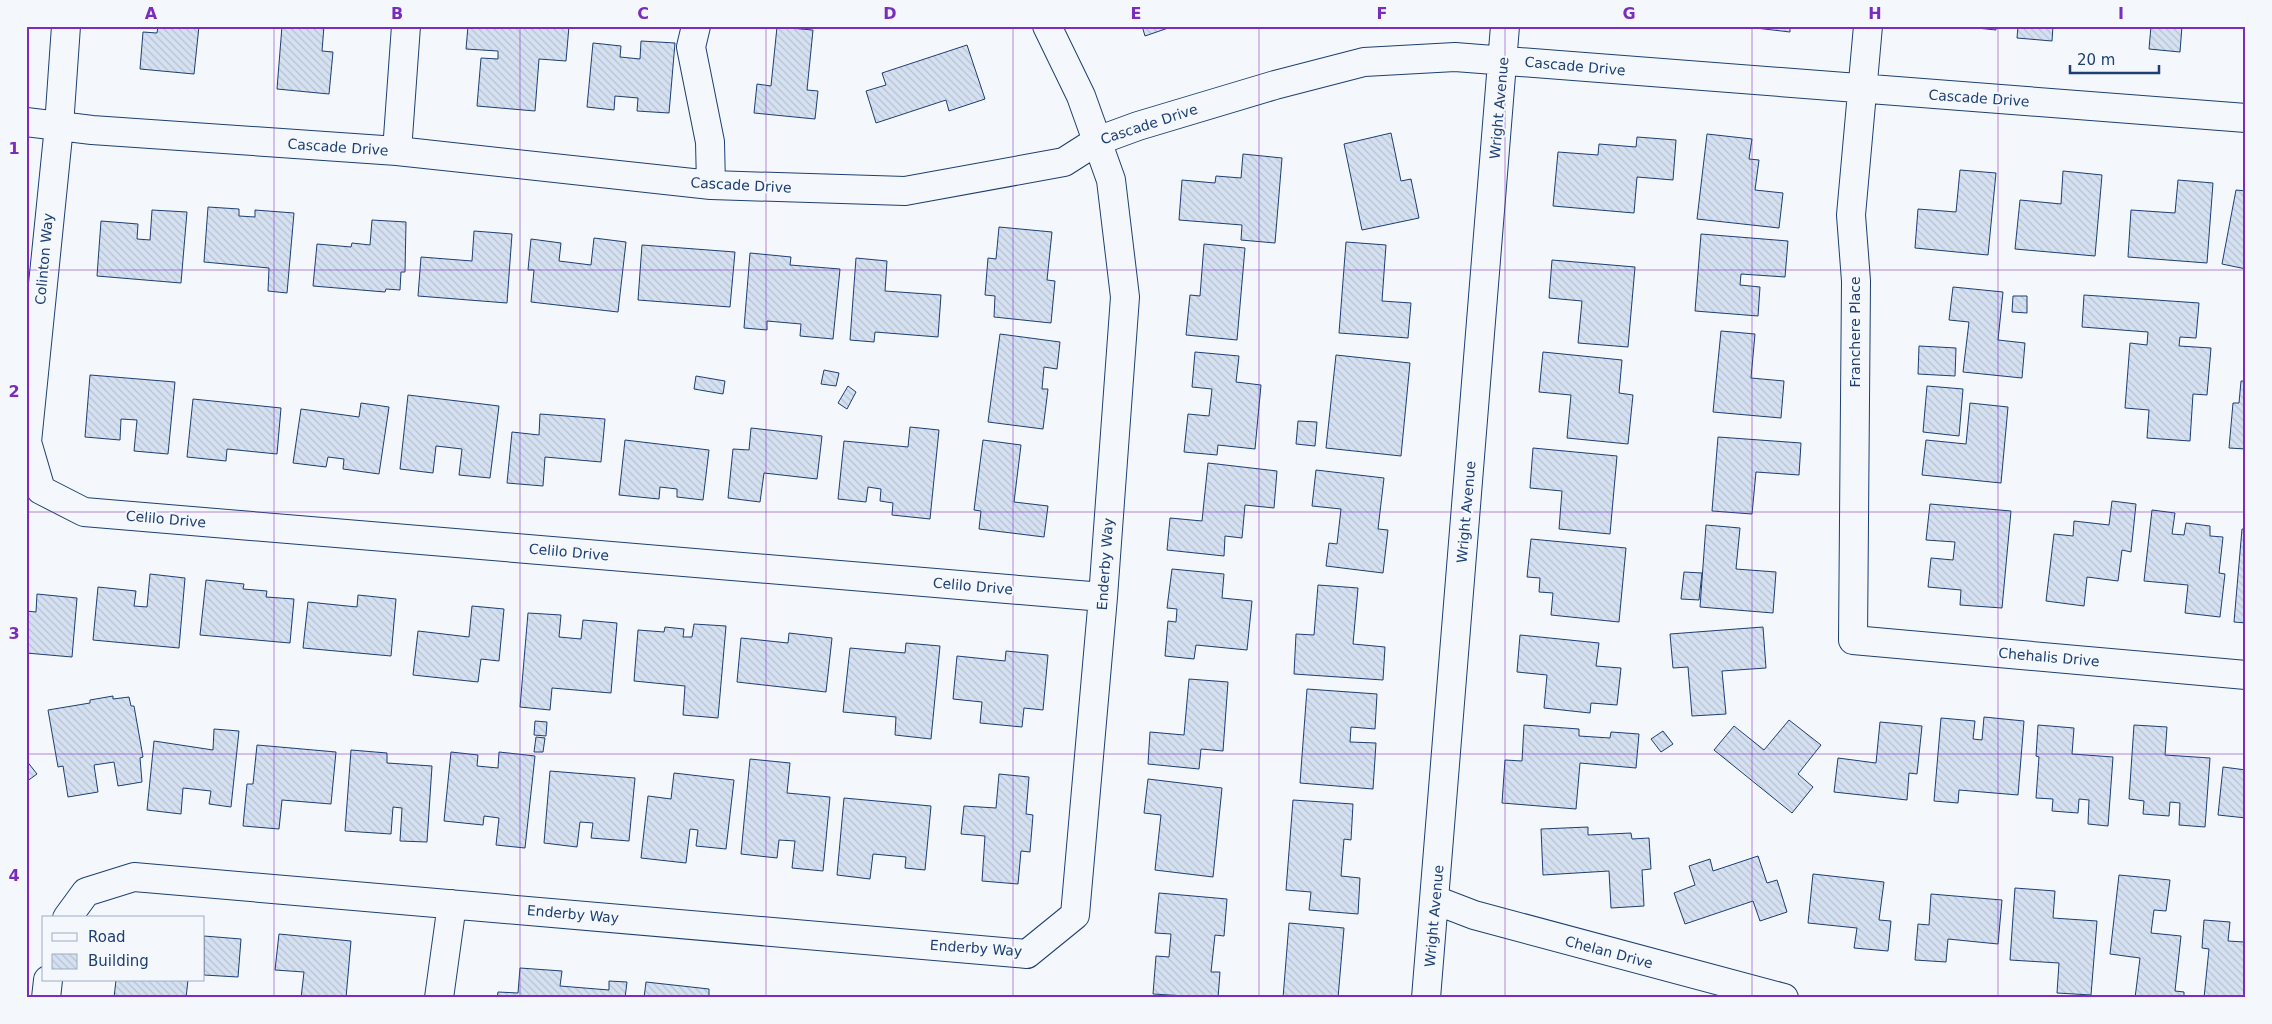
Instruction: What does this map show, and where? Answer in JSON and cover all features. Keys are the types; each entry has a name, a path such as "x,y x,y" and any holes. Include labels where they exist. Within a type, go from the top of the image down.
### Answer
{"street":[{"name":"Colinton Way","path":"42,490 27,442 59,126 66,26"},
{"path":"396,151 406,26"},
{"path":"696,26 691,47 710,142 711,185"},
{"name":"Enderby Way","path":"68,916 86,892 134,877 1027,954 1075,915 1103,597 1125,297 1111,180 1081,96 1047,26"},
{"name":"Wright Avenue","path":"1426,998 1505,26"},
{"name":"Franchere Place","path":"1853,640 1856,281 1851,215 1868,26"},
{"name":"Cascade Drive","path":"26,122 396,151 711,185 905,191 1064,162 1097,141 1138,126 1275,84 1364,62 1455,57 2246,118"},
{"name":"Celilo Drive","path":"42,490 84,512 1103,597"},
{"name":"Chehalis Drive","path":"1853,640 2246,675"},
{"name":"Chelan Drive","path":"1435,900 1474,915 1777,997"},
{"path":"439,998 452,904"},
{"path":"46,998 48,982"}],"building":[{"path":"158,26 199,26 194,74 140,69 143,32 157,33"},
{"path":"282,26 324,26 322,51 333,52 329,94 277,89"},
{"path":"468,26 569,26 566,61 539,59 535,111 477,106 481,58 498,59 498,51 466,49"},
{"path":"1142,26 1174,26 1145,36"},
{"path":"1738,26 1790,26 1790,32"},
{"path":"1957,26 1996,26 1996,30"},
{"path":"2018,26 2053,26 2052,41 2017,38"},
{"path":"2151,26 2182,26 2180,52 2149,49"},
{"path":"777,27 813,30 807,90 818,91 815,119 754,113 757,84 771,86"},
{"path":"641,41 675,43 669,113 637,111 638,98 615,96 614,110 587,107 593,43 621,46 620,57 640,59"},
{"path":"967,45 985,99 949,111 946,100 876,123 866,91 886,85 882,73"},
{"path":"1391,133 1401,181 1411,179 1419,218 1362,230 1344,144"},
{"path":"1707,134 1752,139 1749,159 1759,160 1755,190 1783,193 1779,228 1697,219"},
{"path":"1637,137 1676,140 1673,180 1637,177 1634,213 1553,206 1558,152 1598,155 1599,144 1636,147"},
{"path":"1243,154 1282,158 1275,243 1241,240 1242,225 1179,220 1182,180 1215,183 1216,176 1241,178"},
{"path":"1960,170 1996,173 1988,255 1915,248 1918,209 1956,212"},
{"path":"2063,171 2102,175 2095,256 2015,249 2020,200 2061,204"},
{"path":"2178,180 2213,183 2207,263 2128,257 2131,210 2175,213"},
{"path":"2236,190 2246,191 2246,269 2222,264"},
{"path":"208,207 239,209 239,216 255,217 255,210 294,213 287,293 268,291 269,268 204,262"},
{"path":"152,210 187,212 181,283 97,276 101,221 138,224 137,239 150,240"},
{"path":"372,220 406,222 405,272 401,272 400,290 386,289 385,292 313,286 317,244 351,247 352,243 370,245"},
{"path":"999,227 1052,232 1047,280 1055,281 1051,323 994,317 995,296 985,295 988,258 996,259"},
{"path":"474,231 512,234 507,303 418,296 421,257 472,261"},
{"path":"1701,234 1788,241 1785,277 1741,274 1740,285 1760,287 1758,316 1695,311"},
{"path":"594,238 626,242 618,312 531,302 534,270 528,270 531,239 561,243 559,261 591,265"},
{"path":"1346,242 1386,245 1382,301 1411,303 1408,338 1339,333"},
{"path":"1204,244 1245,248 1237,340 1186,335 1190,295 1200,296"},
{"path":"642,245 735,252 730,307 638,300"},
{"path":"750,253 791,257 790,265 840,269 833,339 800,336 801,324 767,321 767,330 744,328"},
{"path":"856,258 887,261 885,291 941,295 938,337 875,332 874,342 850,340"},
{"path":"1552,260 1635,267 1628,347 1578,343 1582,301 1549,298"},
{"path":"1953,287 2003,292 1998,340 2025,343 2022,378 1963,372 1969,322 1949,320"},
{"path":"2084,295 2199,303 2196,338 2180,337 2179,346 2211,348 2207,395 2193,394 2190,441 2147,438 2149,410 2125,408 2130,343 2147,345 2148,332 2082,327"},
{"path":"2013,296 2027,296 2027,313 2012,312"},
{"path":"1721,331 1755,334 1751,378 1784,381 1781,418 1713,412"},
{"path":"1000,334 1060,342 1057,369 1044,367 1042,389 1048,389 1043,429 988,422"},
{"path":"1919,346 1956,348 1955,376 1918,374"},
{"path":"1195,352 1239,356 1236,382 1261,385 1255,449 1218,445 1217,455 1184,452 1188,414 1209,416 1212,389 1192,387"},
{"path":"1543,352 1622,360 1619,393 1633,395 1628,444 1567,438 1571,395 1539,392"},
{"path":"1336,355 1410,363 1401,456 1326,448"},
{"path":"824,370 839,373 836,386 821,384"},
{"path":"90,375 175,382 168,454 134,451 137,420 121,419 120,440 85,437"},
{"path":"696,376 725,381 723,394 694,389"},
{"path":"2241,381 2246,381 2246,449 2229,448 2233,403 2239,403"},
{"path":"848,386 856,392 847,409 838,403"},
{"path":"1927,386 1963,389 1959,436 1923,432"},
{"path":"408,395 499,406 490,478 459,475 462,449 436,446 433,473 400,469"},
{"path":"193,399 281,408 277,454 227,449 226,461 187,457"},
{"path":"361,403 389,407 379,474 343,469 344,459 328,457 326,467 293,463 301,409 359,417"},
{"path":"1970,403 2008,407 2001,483 1922,475 1926,440 1966,444"},
{"path":"540,414 605,419 601,462 545,457 543,486 507,483 512,432 539,435"},
{"path":"1298,421 1317,422 1315,446 1296,444"},
{"path":"910,427 939,430 930,519 892,515 893,503 880,501 881,489 868,487 866,502 838,499 844,441 908,447"},
{"path":"751,428 822,436 817,479 764,473 760,502 728,498 733,449 749,450"},
{"path":"1718,437 1801,443 1799,475 1756,472 1752,514 1712,511"},
{"path":"625,440 709,450 703,500 677,497 677,489 660,487 659,499 619,495"},
{"path":"983,440 1021,445 1014,502 1048,506 1044,537 979,529 981,511 974,510"},
{"path":"1533,448 1617,456 1610,534 1559,529 1562,491 1530,488"},
{"path":"1208,463 1277,471 1274,508 1245,505 1242,538 1225,536 1224,556 1167,550 1170,518 1202,521"},
{"path":"1316,470 1384,478 1378,529 1388,530 1383,573 1326,566 1329,543 1337,544 1341,509 1312,506"},
{"path":"2112,501 2136,504 2131,552 2122,550 2118,581 2087,577 2084,606 2046,601 2054,534 2073,536 2074,521 2109,525"},
{"path":"1930,504 2011,511 2002,608 1960,605 1961,590 1928,587 1931,558 1953,560 1955,542 1926,540"},
{"path":"2152,510 2175,513 2172,534 2184,535 2186,523 2210,526 2210,536 2223,537 2219,573 2225,574 2220,617 2185,613 2188,585 2144,581"},
{"path":"1706,525 1740,528 1736,569 1776,572 1773,613 1700,607"},
{"path":"2242,529 2246,529 2246,623 2234,622"},
{"path":"1531,539 1626,548 1619,622 1551,615 1553,593 1539,592 1540,578 1527,577"},
{"path":"1172,569 1224,574 1222,598 1252,601 1247,650 1196,645 1194,659 1165,656 1168,621 1176,622 1177,609 1167,608"},
{"path":"1684,572 1702,573 1699,600 1681,599"},
{"path":"150,574 185,578 179,648 93,640 98,587 136,591 134,606 147,607"},
{"path":"206,580 244,584 243,589 267,591 266,597 294,599 290,643 200,635"},
{"path":"1318,585 1358,588 1353,644 1385,647 1383,680 1294,674 1296,634 1314,635"},
{"path":"37,594 77,598 72,657 26,653 26,611 36,612"},
{"path":"358,595 396,599 391,656 303,648 308,602 357,607"},
{"path":"472,606 504,609 499,661 481,659 478,682 413,675 418,631 469,637"},
{"path":"528,613 561,615 559,637 581,639 583,620 617,623 611,693 552,688 550,710 520,707"},
{"path":"694,624 726,626 718,718 683,715 685,686 634,681 638,630 664,632 665,627 684,629 683,637 692,637"},
{"path":"1763,627 1766,668 1722,671 1726,714 1692,716 1688,667 1673,668 1670,634"},
{"path":"789,633 832,638 826,692 737,682 741,638 788,643"},
{"path":"1520,635 1599,643 1596,666 1621,668 1617,705 1591,703 1590,713 1544,708 1547,675 1517,672"},
{"path":"906,643 940,646 931,739 895,735 896,717 843,712 850,648 905,653"},
{"path":"1006,651 1048,655 1043,710 1024,708 1022,727 980,723 982,702 953,699 957,656 1005,661"},
{"path":"1189,679 1228,682 1223,751 1201,749 1199,769 1148,764 1150,732 1184,735"},
{"path":"1307,689 1377,694 1375,729 1351,727 1350,742 1376,743 1373,789 1300,783"},
{"path":"113,696 113,699 129,697 131,706 134,706 143,757 140,758 142,782 118,786 114,762 94,765 98,792 68,797 63,766 58,767 48,710 90,703 90,700"},
{"path":"1984,717 2024,721 2018,795 1959,790 1958,803 1934,801 1941,718 1975,721 1973,739 1982,740"},
{"path":"1789,720 1821,745 1798,774 1813,787 1792,813 1714,750 1734,726 1764,750"},
{"path":"535,721 547,722 546,736 534,735"},
{"path":"1880,722 1922,726 1917,774 1909,773 1907,800 1834,792 1838,758 1876,763"},
{"path":"1524,725 1579,729 1579,736 1610,738 1611,732 1639,734 1636,768 1580,763 1576,809 1502,803 1505,760 1522,761"},
{"path":"2038,725 2074,728 2072,754 2113,757 2108,826 2088,824 2089,800 2079,799 2078,813 2052,811 2053,799 2036,798 2039,757 2036,756"},
{"path":"2134,725 2167,727 2165,755 2210,758 2205,827 2179,825 2180,803 2170,802 2169,816 2143,814 2144,801 2129,799"},
{"path":"214,729 239,731 231,807 209,804 211,791 183,788 181,814 147,810 154,741 213,750"},
{"path":"1663,731 1673,744 1661,752 1651,739"},
{"path":"536,737 545,738 543,752 534,752"},
{"path":"257,745 336,752 331,804 282,800 279,829 243,826 247,784 253,784"},
{"path":"351,750 387,753 387,763 432,766 427,842 400,841 402,808 393,807 391,834 345,831"},
{"path":"451,752 478,755 477,766 498,768 499,752 535,756 525,848 496,845 499,818 484,816 483,825 444,821"},
{"path":"750,759 790,763 787,793 830,797 823,871 792,868 795,841 779,840 777,858 741,854"},
{"path":"26,760 37,774 26,782"},
{"path":"2223,767 2246,770 2246,818 2218,815"},
{"path":"550,771 635,778 629,841 591,838 593,823 580,822 577,847 544,843"},
{"path":"674,773 734,780 726,849 696,846 698,830 690,829 686,863 641,858 648,796 671,799"},
{"path":"999,774 1029,777 1026,814 1033,815 1030,852 1021,851 1018,884 982,881 985,836 961,834 964,806 996,808"},
{"path":"1148,779 1222,788 1213,877 1155,870 1161,815 1144,813"},
{"path":"844,798 931,806 925,870 905,868 906,857 873,854 870,879 837,875"},
{"path":"1293,800 1353,804 1351,840 1344,839 1341,876 1360,878 1358,914 1309,910 1311,892 1286,890"},
{"path":"1588,827 1588,835 1631,833 1632,839 1649,838 1651,869 1642,870 1644,906 1611,908 1609,871 1543,875 1541,829"},
{"path":"1758,856 1767,883 1777,880 1787,912 1760,921 1753,901 1685,924 1674,893 1695,885 1689,866 1710,859 1713,871"},
{"path":"1813,874 1884,882 1879,920 1891,921 1888,951 1854,948 1857,928 1808,923"},
{"path":"2119,875 2170,880 2166,911 2154,910 2151,933 2181,936 2175,991 2184,992 2184,998 2135,998 2140,958 2110,954"},
{"path":"2015,888 2055,891 2053,918 2097,921 2091,995 2057,993 2059,963 2010,960"},
{"path":"1159,893 1227,899 1224,936 1215,935 1211,972 1220,972 1218,998 1153,994 1156,956 1169,957 1171,934 1155,933"},
{"path":"1931,894 2002,900 1998,944 1948,939 1946,962 1915,960 1918,924 1929,925"},
{"path":"2204,920 2230,922 2228,941 2244,942 2246,934 2244,998 2204,998 2209,949 2202,948"},
{"path":"1289,923 1344,928 1338,998 1283,998"},
{"path":"279,934 351,941 346,998 301,998 304,972 275,970"},
{"path":"205,936 241,939 238,977 205,975"},
{"path":"520,968 562,971 560,986 609,990 609,981 627,982 625,998 497,998 498,992 518,993"},
{"path":"116,982 188,982 186,998 114,998"},
{"path":"646,982 709,989 709,998 644,998"}]}
